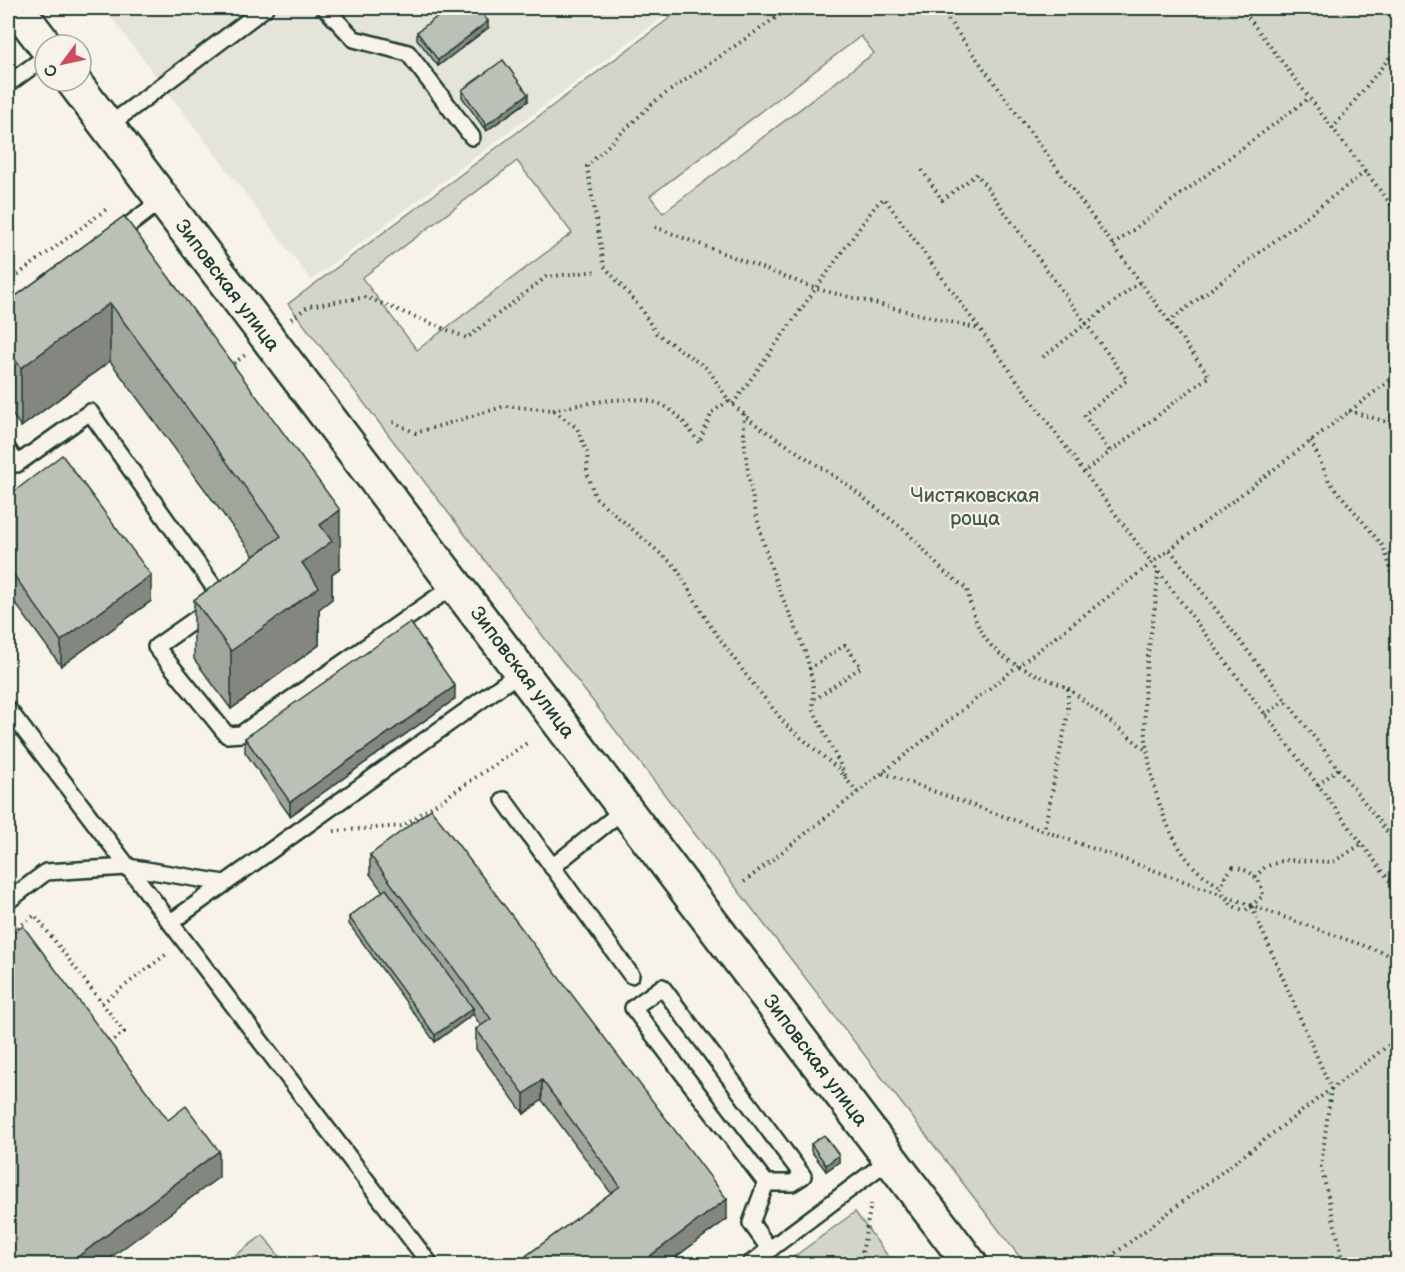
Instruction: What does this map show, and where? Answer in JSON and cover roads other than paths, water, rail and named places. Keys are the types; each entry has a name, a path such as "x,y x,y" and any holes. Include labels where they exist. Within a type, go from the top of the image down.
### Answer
{"street":[{"path":"17,8 36,33"},
{"name":"Зиповская улица","path":"82,93 970,1264"}],"lane":[{"path":"108,126 265,8"},
{"path":"325,8 354,39 408,53 472,137"},
{"path":"8,84 33,66"},
{"path":"99,249 163,199"},
{"path":"8,450 17,464 90,412 223,600 156,647 227,735 241,734 456,584"},
{"path":"171,922 522,671"},
{"path":"8,709 430,1264"},
{"path":"504,800 632,975"},
{"path":"552,867 626,808"},
{"path":"8,901 46,872 128,867 224,883"},
{"path":"662,987 803,1176 792,1183 766,1183 633,1008 662,987"},
{"path":"750,1264 890,1158"},
{"path":"766,1183 752,1223 770,1250"}],"park label":[{"name":"Чистяковская роща","path":"975,506"}]}
